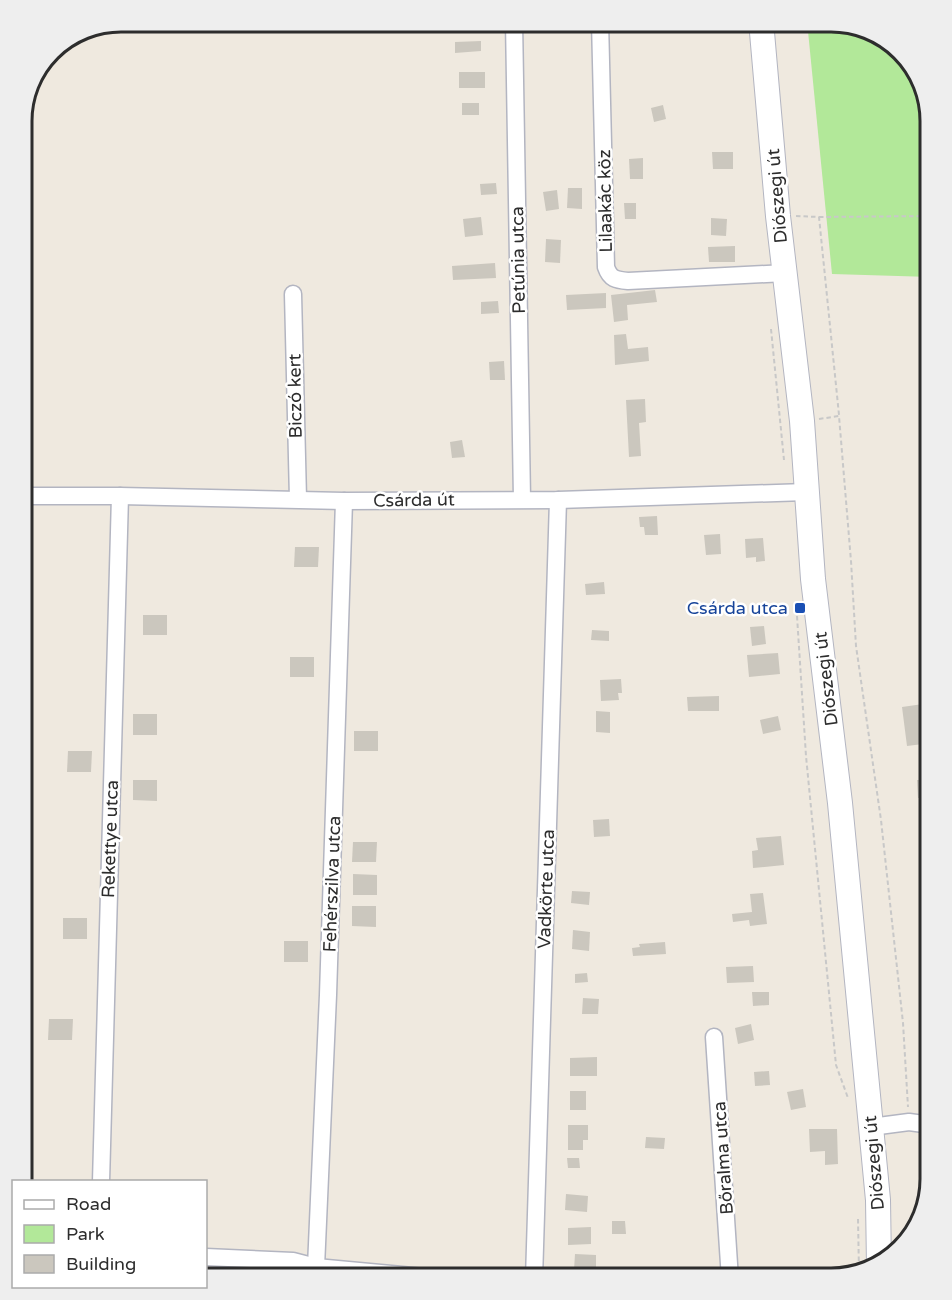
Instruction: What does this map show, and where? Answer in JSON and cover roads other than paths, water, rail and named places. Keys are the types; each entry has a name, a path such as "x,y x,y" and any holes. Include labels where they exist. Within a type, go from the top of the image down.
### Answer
{"main road":[{"name":"Diószegi út","path":"762,32 778,216 802,421 797,492 813,579 840,803 878,1200 879,1255"}],"street":[{"name":"Petúnia utca","path":"514,32 522,499"},
{"name":"Lilaakác köz","path":"600,32 608,274 615,280 628,281 784,273"},
{"name":"Biczó kert","path":"293,294 298,499"},
{"name":"Csárda út","path":"32,496 344,501 558,500 797,492"},
{"name":"Rekettye utca","path":"101,1180 120,496"},
{"name":"Vadkörte utca","path":"534,1268 558,500"},
{"name":"Fehérszilva utca","path":"316,1267 344,501"},
{"name":"Bőralma utca","path":"714,1037 729,1268"},
{"path":"870,1127 909,1122 920,1124"},
{"path":"207,1257 293,1261 327,1268"}],"place":[{"name":"Csárda utca","path":"800,608"}]}
